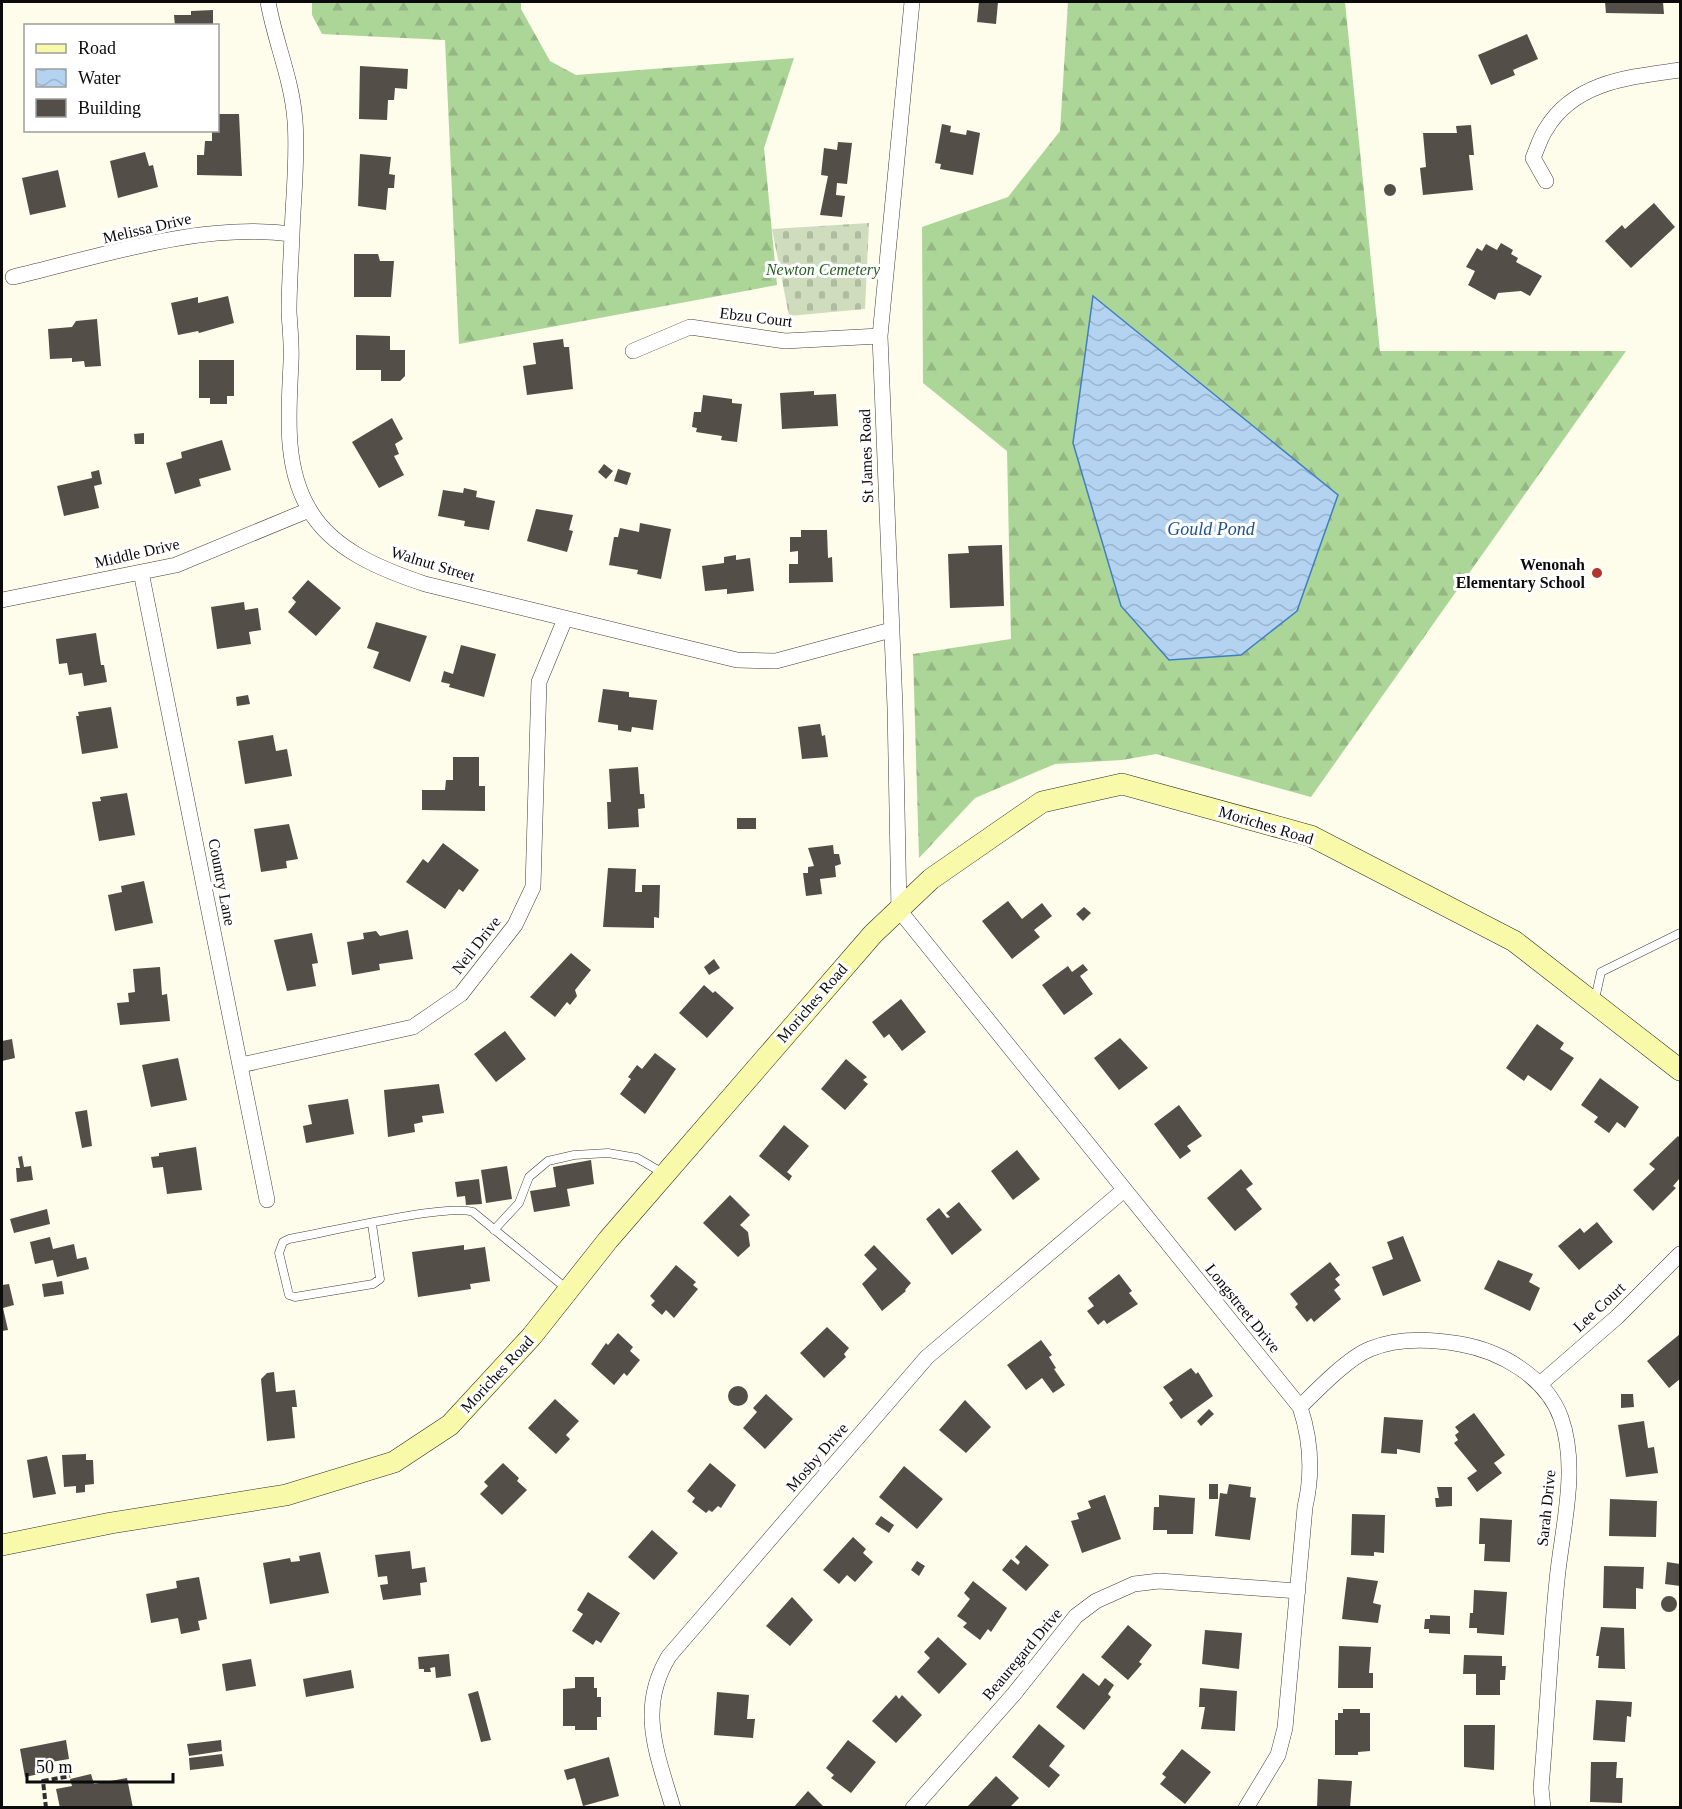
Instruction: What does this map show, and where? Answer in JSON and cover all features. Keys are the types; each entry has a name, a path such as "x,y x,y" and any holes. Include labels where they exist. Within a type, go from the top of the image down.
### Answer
{"street":[{"name":"Walnut Street","path":"268,2 274,33 287,70 295,122 291,360 287,410 293,459 300,489 309,510 326,530 355,554 388,572 425,584 737,660 776,661 891,630"},
{"name":"St James Road","path":"899,910 880,336 912,2"},
{"path":"1546,181 1533,158 1546,129 1576,98 1612,81 1680,70"},
{"name":"Melissa Drive","path":"13,277 197,234 261,230 292,234"},
{"name":"Ebzu Court","path":"633,351 690,327 785,341 880,336"},
{"name":"Middle Drive","path":"2,600 176,565 309,510"},
{"name":"Country Lane","path":"141,572 267,1200"},
{"name":"Neil Drive","path":"241,1065 413,1026 461,994 515,925 533,887 539,682 565,619"},
{"name":"Moriches Road","path":"2,1545 111,1523 286,1495 394,1462 450,1425 532,1336 665,1174 873,934 931,879 1042,802 1122,784 1311,836 1514,941 1680,1070"},
{"name":"Longstreet Drive","path":"899,910 1300,1407 1308,1432 1310,1486 1305,1507 1285,1728 1278,1755 1246,1808"},
{"name":"Mosby Drive","path":"673,1808 655,1745 651,1716 658,1675 669,1656 927,1357 1124,1190"},
{"name":"Lee Court","path":"1540,1384 1617,1317 1680,1254"},
{"name":"Sarah Drive","path":"1300,1407 1334,1376 1370,1349 1414,1340 1475,1346 1498,1354 1540,1384 1561,1419 1570,1469 1557,1581 1541,1788 1543,1808"},
{"name":"Beauregard Drive","path":"913,1808 1014,1694 1076,1616 1096,1601 1134,1584 1159,1581 1299,1591"}],"lane":[{"path":"1595,1004 1601,972 1680,933"},
{"path":"494,1230 519,1203 529,1177 539,1167 554,1160 608,1153 637,1158 665,1174"},
{"path":"372,1224 380,1279 374,1284 295,1297 289,1295 279,1253 283,1242 372,1224 455,1209 473,1212 568,1290"}],"path":[{"path":"46,1808 43,1780 70,1776"}],"green space":[{"path":"312,2 521,2 521,9 550,61 576,75 794,58 764,148 777,285 459,344 445,40 322,34 312,15"},
{"path":"1068,2 1345,2 1380,351 1626,351 1311,797 1156,754 1122,760 1055,764 975,798 919,858 913,654 1011,639 1007,451 923,383 922,227 1008,197 1060,131"},
{"name":"Newton Cemetery","path":"869,223 865,309 789,316 772,229"}],"water":[{"name":"Gould Pond","path":"1093,296 1338,495 1297,611 1241,655 1169,660 1121,606 1073,443"}],"building":[{"path":"979,2 998,2 996,24 977,22"},
{"path":"1605,2 1663,2 1664,14 1606,13"},
{"path":"213,10 213,24 175,24 174,15 191,15 191,11"},
{"path":"1527,34 1538,59 1513,70 1515,75 1491,85 1478,55"},
{"path":"360,66 408,69 407,89 395,88 394,100 388,100 387,120 359,119"},
{"path":"219,114 239,114 242,176 197,175 197,155 204,155 205,141 212,141 212,132 219,132"},
{"path":"942,124 951,126 950,132 966,135 967,130 980,133 973,175 940,169 941,164 935,163"},
{"path":"1471,125 1474,155 1469,155 1473,190 1423,195 1420,168 1426,167 1423,133 1457,133 1456,126"},
{"path":"838,142 852,143 847,184 837,183 836,195 845,196 842,217 820,215 828,176 821,175 824,148 837,150"},
{"path":"145,152 149,166 153,165 158,187 118,198 110,161"},
{"path":"360,154 391,157 389,174 395,175 394,188 388,188 386,210 358,206"},
{"path":"58,170 66,207 30,215 22,178"},
{"path":"1392,184 1396,190 1392,196 1388,196 1384,188"},
{"path":"1654,203 1675,227 1631,268 1605,241 1622,225 1625,229"},
{"path":"1501,243 1513,250 1511,254 1518,258 1516,262 1542,276 1530,296 1521,291 1498,293 1495,300 1468,285 1475,271 1466,267 1477,248 1482,251 1486,244 1497,250"},
{"path":"354,254 378,254 380,261 394,261 391,297 354,297"},
{"path":"228,296 234,323 199,333 198,331 178,335 171,303 198,297 198,303"},
{"path":"97,319 101,366 85,367 84,361 72,362 72,358 50,359 48,329 72,327 76,321"},
{"path":"356,335 390,336 390,350 405,350 405,376 400,381 381,381 381,370 356,370"},
{"path":"563,339 564,347 569,347 573,389 527,395 523,366 536,364 533,343"},
{"path":"199,360 234,360 234,396 227,396 227,404 210,404 210,398 199,398"},
{"path":"814,391 814,395 836,394 838,426 782,429 780,393"},
{"path":"703,395 732,399 732,403 742,404 737,442 721,440 722,436 696,432 697,428 692,427 694,412 701,412"},
{"path":"392,418 403,439 395,444 399,454 394,456 404,475 379,488 352,442"},
{"path":"144,433 144,444 135,444 134,434"},
{"path":"222,440 231,470 199,479 201,486 175,494 166,463 182,458 181,452"},
{"path":"604,464 613,471 606,479 598,472"},
{"path":"618,469 631,473 627,485 614,481"},
{"path":"99,470 102,484 94,486 99,508 64,516 57,486 92,478 91,472"},
{"path":"464,488 477,491 476,497 495,501 489,530 464,526 465,521 438,516 443,490 463,493"},
{"path":"536,509 573,515 569,530 573,531 567,552 527,541"},
{"path":"640,523 671,529 661,579 637,574 638,570 609,565 614,537 618,537 620,528 639,532"},
{"path":"801,530 827,530 828,558 832,557 833,582 789,583 789,564 798,564 798,551 790,552 790,537 801,537"},
{"path":"1002,545 1004,606 950,608 948,554 969,553 968,546"},
{"path":"736,555 736,560 750,558 754,591 727,594 727,589 705,591 702,566 724,563 724,557"},
{"path":"308,580 341,608 316,636 288,612 296,602 292,598"},
{"path":"244,602 245,610 258,608 261,630 249,632 251,644 217,649 211,607"},
{"path":"376,622 427,636 410,682 373,668 379,652 367,648"},
{"path":"96,633 101,665 104,665 107,682 84,686 82,673 69,675 67,663 59,664 56,639"},
{"path":"461,645 496,654 484,697 449,687 450,684 441,682 444,671 453,674"},
{"path":"603,689 629,692 629,697 657,700 653,730 632,727 631,732 618,730 618,725 598,722"},
{"path":"248,695 250,704 237,706 236,697"},
{"path":"111,707 118,748 82,754 76,716 79,716 78,712"},
{"path":"820,724 822,736 825,735 828,757 802,759 798,727"},
{"path":"273,735 276,751 287,749 292,776 245,784 238,741"},
{"path":"453,757 479,757 479,786 485,786 485,811 422,810 422,790 445,790 446,780 453,780"},
{"path":"638,767 640,794 644,794 645,808 638,809 639,827 608,829 607,802 611,802 609,769"},
{"path":"127,793 135,835 99,841 92,802 101,801 100,797"},
{"path":"737,818 756,818 756,829 737,829"},
{"path":"289,824 298,859 286,861 287,868 261,872 254,829"},
{"path":"443,843 479,870 463,892 459,889 445,909 406,882 423,859 428,863"},
{"path":"833,845 834,854 839,854 841,864 835,866 836,877 820,879 822,894 806,896 803,873 808,873 808,867 814,866 808,848"},
{"path":"608,868 636,869 635,892 642,892 642,885 660,885 659,918 654,917 654,928 603,927"},
{"path":"144,881 153,923 115,931 108,895 122,892 121,886"},
{"path":"1008,901 1022,919 1042,903 1052,916 1034,930 1040,937 1012,959 982,921"},
{"path":"1084,907 1091,913 1083,921 1076,914"},
{"path":"408,930 413,959 379,964 380,970 352,975 347,942 364,939 363,933 376,931 380,936"},
{"path":"312,933 318,963 312,964 316,986 287,991 274,940"},
{"path":"571,953 591,970 575,990 577,996 570,1005 567,1002 555,1017 530,997"},
{"path":"714,959 720,968 709,975 704,967"},
{"path":"1083,964 1088,970 1080,976 1093,994 1064,1015 1042,985 1068,966 1072,972"},
{"path":"160,967 162,995 167,994 170,1021 120,1025 117,1003 129,1002 128,993 135,992 133,969"},
{"path":"704,985 713,993 715,991 734,1008 707,1038 679,1013"},
{"path":"901,999 926,1032 902,1051 889,1034 884,1038 872,1022"},
{"path":"1537,1024 1564,1043 1560,1049 1574,1058 1551,1091 1528,1075 1524,1081 1506,1068"},
{"path":"505,1031 526,1059 496,1082 474,1054"},
{"path":"1120,1038 1148,1068 1119,1090 1094,1058"},
{"path":"12,1039 15,1058 2,1061 2,1041"},
{"path":"655,1053 676,1069 645,1114 620,1094 631,1079 628,1077 637,1065 642,1069"},
{"path":"178,1058 187,1100 151,1107 142,1065"},
{"path":"846,1059 867,1077 863,1080 868,1084 845,1110 821,1089"},
{"path":"1600,1078 1639,1107 1625,1128 1617,1122 1609,1133 1594,1122 1598,1117 1581,1105"},
{"path":"439,1084 444,1113 422,1116 423,1122 414,1124 415,1132 388,1137 384,1090"},
{"path":"348,1099 354,1134 306,1143 303,1126 312,1124 308,1105"},
{"path":"1179,1105 1202,1136 1187,1146 1191,1151 1180,1159 1154,1124"},
{"path":"87,1110 92,1146 82,1148 75,1112"},
{"path":"784,1125 809,1146 787,1172 792,1176 789,1181 759,1156"},
{"path":"1678,1136 1680,1138 1680,1178 1673,1186 1676,1188 1653,1211 1633,1190 1655,1169 1649,1164"},
{"path":"196,1147 202,1190 167,1194 163,1167 153,1168 151,1157 159,1156 159,1153"},
{"path":"1017,1150 1040,1179 1013,1200 991,1171"},
{"path":"22,1156 24,1167 31,1166 33,1180 17,1182 16,1168 20,1168 18,1157"},
{"path":"591,1160 594,1184 567,1189 570,1206 534,1212 530,1191 556,1187 553,1167"},
{"path":"507,1166 512,1199 486,1203 481,1170"},
{"path":"1241,1169 1253,1184 1246,1189 1262,1209 1235,1231 1207,1198"},
{"path":"479,1179 482,1204 466,1205 465,1196 457,1197 455,1182"},
{"path":"730,1195 750,1215 740,1225 748,1232 750,1246 738,1257 703,1223"},
{"path":"959,1202 982,1230 952,1255 926,1219 939,1208 947,1218 950,1217 946,1213"},
{"path":"47,1209 50,1224 14,1233 10,1219"},
{"path":"1597,1222 1613,1242 1579,1270 1558,1246 1580,1228 1584,1233"},
{"path":"1403,1236 1421,1281 1383,1296 1372,1267 1393,1259 1387,1242"},
{"path":"50,1237 53,1249 74,1244 77,1259 86,1257 89,1269 57,1277 53,1260 35,1264 30,1242"},
{"path":"464,1245 464,1250 485,1247 490,1281 470,1284 471,1289 418,1297 412,1252"},
{"path":"874,1245 911,1283 906,1291 882,1311 862,1284 877,1269 864,1255"},
{"path":"1498,1260 1533,1274 1529,1282 1540,1288 1530,1311 1484,1289"},
{"path":"1330,1262 1340,1275 1335,1279 1340,1285 1334,1290 1341,1299 1314,1322 1311,1318 1307,1322 1295,1307 1298,1304 1290,1294"},
{"path":"676,1265 696,1282 693,1285 698,1289 674,1318 666,1310 662,1315 651,1305 655,1301 650,1296"},
{"path":"1119,1274 1132,1291 1129,1293 1138,1304 1107,1324 1104,1320 1098,1325 1087,1311 1094,1306 1088,1298"},
{"path":"62,1281 64,1294 44,1297 42,1284"},
{"path":"9,1284 14,1305 3,1308 8,1330 2,1331 2,1285"},
{"path":"827,1327 849,1348 844,1354 846,1357 824,1378 800,1353"},
{"path":"618,1333 633,1347 630,1351 640,1360 627,1376 624,1373 614,1385 591,1364 606,1343 608,1345"},
{"path":"1680,1334 1680,1379 1669,1388 1647,1361"},
{"path":"1041,1340 1052,1355 1049,1357 1056,1368 1054,1369 1065,1385 1053,1393 1042,1378 1026,1390 1007,1365"},
{"path":"1191,1368 1196,1374 1198,1372 1213,1396 1181,1419 1169,1403 1173,1400 1163,1387"},
{"path":"274,1372 276,1392 295,1390 297,1407 292,1407 295,1438 267,1441 261,1379 267,1373"},
{"path":"738,1386 745,1389 748,1396 745,1403 738,1406 731,1403 728,1396 731,1389"},
{"path":"766,1394 793,1419 765,1449 743,1428 757,1412 753,1408"},
{"path":"1621,1394 1633,1394 1634,1407 1621,1408"},
{"path":"555,1399 579,1421 566,1435 570,1439 556,1454 528,1428"},
{"path":"965,1400 991,1427 966,1453 939,1430"},
{"path":"1209,1409 1214,1414 1201,1426 1197,1421"},
{"path":"1474,1413 1505,1455 1494,1463 1502,1473 1477,1492 1467,1478 1477,1471 1454,1443 1458,1440 1455,1435 1459,1432 1455,1427"},
{"path":"1384,1417 1423,1420 1420,1453 1397,1449 1397,1454 1381,1453"},
{"path":"1644,1421 1648,1448 1654,1447 1658,1473 1626,1477 1618,1425"},
{"path":"86,1454 86,1460 93,1460 94,1484 85,1485 85,1492 76,1493 76,1486 64,1487 62,1455"},
{"path":"47,1456 56,1494 33,1498 27,1460"},
{"path":"503,1463 519,1478 517,1481 527,1490 502,1515 480,1494 488,1486 484,1482"},
{"path":"710,1463 736,1485 721,1508 718,1506 712,1512 709,1510 706,1513 692,1502 695,1498 687,1491"},
{"path":"904,1466 943,1499 917,1529 879,1497"},
{"path":"1209,1484 1218,1484 1218,1499 1209,1499"},
{"path":"1229,1484 1251,1487 1250,1497 1256,1498 1250,1540 1215,1536 1220,1493 1227,1494"},
{"path":"1437,1487 1452,1487 1452,1506 1436,1507 1435,1498 1439,1498"},
{"path":"1105,1495 1121,1539 1082,1553 1071,1521 1079,1519 1077,1513 1091,1508 1088,1501"},
{"path":"1159,1495 1195,1498 1193,1534 1167,1534 1167,1530 1153,1530 1154,1507 1159,1507"},
{"path":"1610,1499 1657,1501 1656,1537 1609,1536"},
{"path":"1352,1514 1385,1515 1384,1553 1374,1552 1374,1556 1351,1555"},
{"path":"881,1516 894,1525 889,1533 875,1524"},
{"path":"1480,1518 1512,1520 1510,1562 1484,1561 1485,1544 1479,1544"},
{"path":"652,1530 678,1553 654,1580 628,1557"},
{"path":"853,1537 866,1549 863,1553 873,1562 855,1582 847,1575 839,1584 823,1570"},
{"path":"1026,1545 1049,1565 1026,1591 1002,1570 1011,1559 1018,1565 1020,1562 1015,1557"},
{"path":"410,1551 412,1569 425,1567 427,1582 420,1583 421,1595 383,1600 380,1585 388,1584 387,1576 378,1577 375,1555"},
{"path":"320,1552 329,1593 270,1604 263,1563 290,1558 291,1562 300,1561 299,1556"},
{"path":"917,1561 925,1566 919,1576 911,1570"},
{"path":"1667,1562 1680,1564 1680,1586 1665,1584"},
{"path":"1604,1566 1644,1567 1643,1589 1636,1588 1636,1609 1603,1608"},
{"path":"199,1577 207,1619 198,1621 200,1630 181,1634 178,1618 151,1623 146,1594 177,1588 176,1581"},
{"path":"1347,1577 1378,1581 1373,1603 1381,1605 1378,1623 1342,1619"},
{"path":"973,1581 1007,1608 991,1632 988,1629 980,1640 963,1627 967,1623 957,1616 970,1599 964,1593"},
{"path":"1474,1590 1507,1592 1504,1635 1477,1633 1477,1628 1469,1628 1470,1613 1473,1613"},
{"path":"588,1592 620,1613 601,1643 596,1640 593,1645 572,1631 583,1614 577,1610"},
{"path":"1666,1596 1672,1596 1677,1604 1675,1610 1666,1612 1661,1607 1661,1601"},
{"path":"792,1597 813,1620 790,1646 766,1626"},
{"path":"1430,1615 1450,1616 1450,1634 1429,1633 1429,1629 1424,1629 1425,1619 1430,1619"},
{"path":"1128,1625 1152,1645 1139,1662 1142,1664 1128,1680 1101,1657"},
{"path":"1601,1627 1624,1628 1625,1669 1598,1668 1599,1656 1596,1656"},
{"path":"1205,1630 1242,1633 1239,1669 1202,1664"},
{"path":"938,1637 967,1664 939,1694 917,1672 930,1658 924,1652"},
{"path":"1339,1646 1371,1647 1369,1673 1373,1673 1373,1688 1338,1688"},
{"path":"449,1654 451,1676 436,1678 435,1667 430,1668 431,1672 419,1669 418,1657"},
{"path":"1464,1655 1502,1656 1502,1666 1506,1666 1505,1680 1500,1680 1500,1695 1476,1695 1476,1674 1463,1674"},
{"path":"251,1659 256,1686 226,1691 222,1664"},
{"path":"351,1670 354,1688 306,1697 303,1679"},
{"path":"1083,1673 1099,1686 1105,1678 1114,1685 1108,1694 1111,1697 1084,1730 1056,1707"},
{"path":"575,1677 594,1677 597,1697 601,1697 601,1717 597,1717 597,1730 575,1730 575,1726 563,1726 563,1689 575,1688"},
{"path":"1200,1688 1237,1691 1235,1731 1201,1729 1205,1707 1199,1707"},
{"path":"478,1691 491,1740 481,1742 468,1694"},
{"path":"717,1692 749,1695 747,1719 755,1719 753,1738 714,1735"},
{"path":"896,1695 899,1699 902,1695 922,1715 896,1743 872,1721"},
{"path":"1596,1700 1632,1702 1631,1717 1627,1716 1625,1742 1593,1740"},
{"path":"1343,1709 1360,1709 1360,1713 1370,1713 1370,1751 1358,1752 1358,1755 1335,1755 1335,1720 1338,1720 1338,1713 1343,1713"},
{"path":"1039,1724 1065,1746 1049,1766 1060,1775 1049,1788 1012,1757"},
{"path":"1464,1725 1495,1725 1494,1770 1464,1767"},
{"path":"66,1740 69,1759 51,1762 53,1771 25,1777 20,1749"},
{"path":"221,1740 222,1751 189,1756 187,1744"},
{"path":"848,1740 876,1762 851,1793 831,1778 834,1775 826,1768"},
{"path":"1182,1749 1211,1772 1185,1804 1160,1784 1166,1777 1162,1774"},
{"path":"222,1754 224,1766 190,1770 189,1758"},
{"path":"609,1757 619,1796 583,1806 575,1778 567,1780 564,1770"},
{"path":"1591,1762 1617,1762 1616,1778 1623,1778 1622,1803 1590,1802"},
{"path":"91,1774 94,1784 127,1778 133,1808 60,1808 56,1789 72,1786 70,1779"},
{"path":"996,1776 1019,1798 1009,1808 969,1808 968,1806"},
{"path":"1318,1779 1352,1781 1350,1808 1317,1808"},
{"path":"808,1791 825,1808 793,1808"}],"place":[{"name":"Wenonah Elementary School","path":"1597,573"}]}
